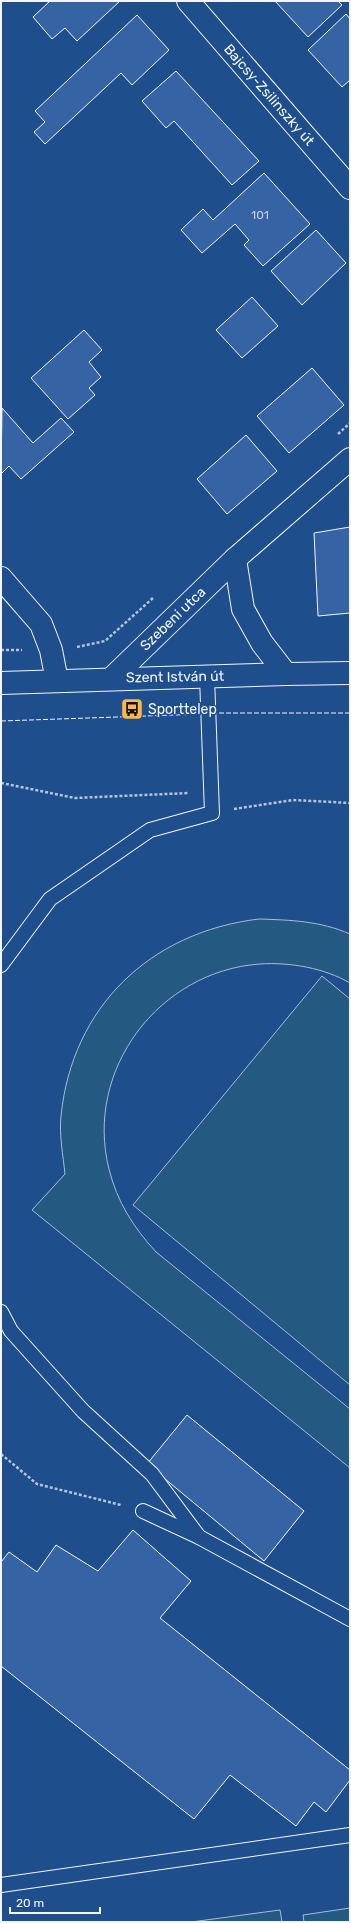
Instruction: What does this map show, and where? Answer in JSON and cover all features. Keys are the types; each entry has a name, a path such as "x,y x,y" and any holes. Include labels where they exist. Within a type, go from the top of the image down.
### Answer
{"street":[{"name":"Bajcsy-Zsilinszky út","path":"188,1 350,188"},
{"name":"Szebeni utca","path":"111,679 235,559 350,459"},
{"path":"235,559 243,609 262,642 286,674"},
{"path":"1,578 41,624 51,650 57,681"},
{"name":"Szent István út","path":"1,683 350,673"}],"lane":[{"path":"1,965 50,899 150,830 212,813 207,677"},
{"path":"1,1312 11,1331 83,1411 152,1474 199,1537"},
{"path":"143,1511 199,1537 350,1619"},
{"path":"1,1885 350,1835"}],"path":[{"path":"1,783 75,798 211,792"},
{"path":"212,813 292,800 350,803"},
{"path":"1,1454 37,1484 143,1511"}],"shaded area":[{"path":"259,919 316,924 328,926 350,934 350,983 329,973 306,967 283,964 260,964 223,971 190,985 161,1006 137,1032 119,1062 108,1096 104,1132 109,1169 112,1181 127,1214 140,1234 156,1252 350,1409 350,1468 32,1210 65,1174 60,1130 68,1077 81,1041 100,1009 123,982 151,958 184,940 220,927"},
{"path":"322,976 350,999 350,1385 133,1205"},
{"path":"350,1908 350,1922 304,1922 303,1915"},
{"path":"280,1910 282,1922 191,1922"}],"building":[{"path":"50,1 120,1 77,41 65,28 52,39 33,17"},
{"path":"275,1 338,1 342,5 308,37"},
{"path":"346,14 350,19 350,80 342,87 308,50"},
{"path":"137,15 169,50 132,85 121,73 45,144 34,132 45,122 35,111"},
{"path":"176,71 259,161 232,185 174,121 166,128 142,101"},
{"path":"264,173 310,224 263,266 244,245 249,240 235,224 202,253 181,230 203,209 213,220"},
{"path":"316,230 346,263 302,305 271,271"},
{"path":"252,297 278,326 242,358 216,330"},
{"path":"84,330 102,350 89,362 101,377 89,388 95,395 68,419 31,378"},
{"path":"312,368 344,405 289,453 257,416"},
{"path":"2,408 33,443 61,418 74,432 21,479 9,466 1,474"},
{"path":"246,435 277,471 227,514 197,479"},
{"path":"350,527 350,613 318,616 314,533"},
{"path":"187,1415 304,1511 264,1561 147,1464"},
{"path":"133,1530 191,1581 160,1618 350,1770 350,1780 326,1812 314,1802 296,1826 230,1775 194,1819 1,1666 1,1562 9,1552 37,1572 56,1545 98,1571"}],"fence":[{"path":"212,713 350,713"},
{"path":"1,721 204,714"}],"place":[{"name":"Sporttelep","path":"132,709"}]}
